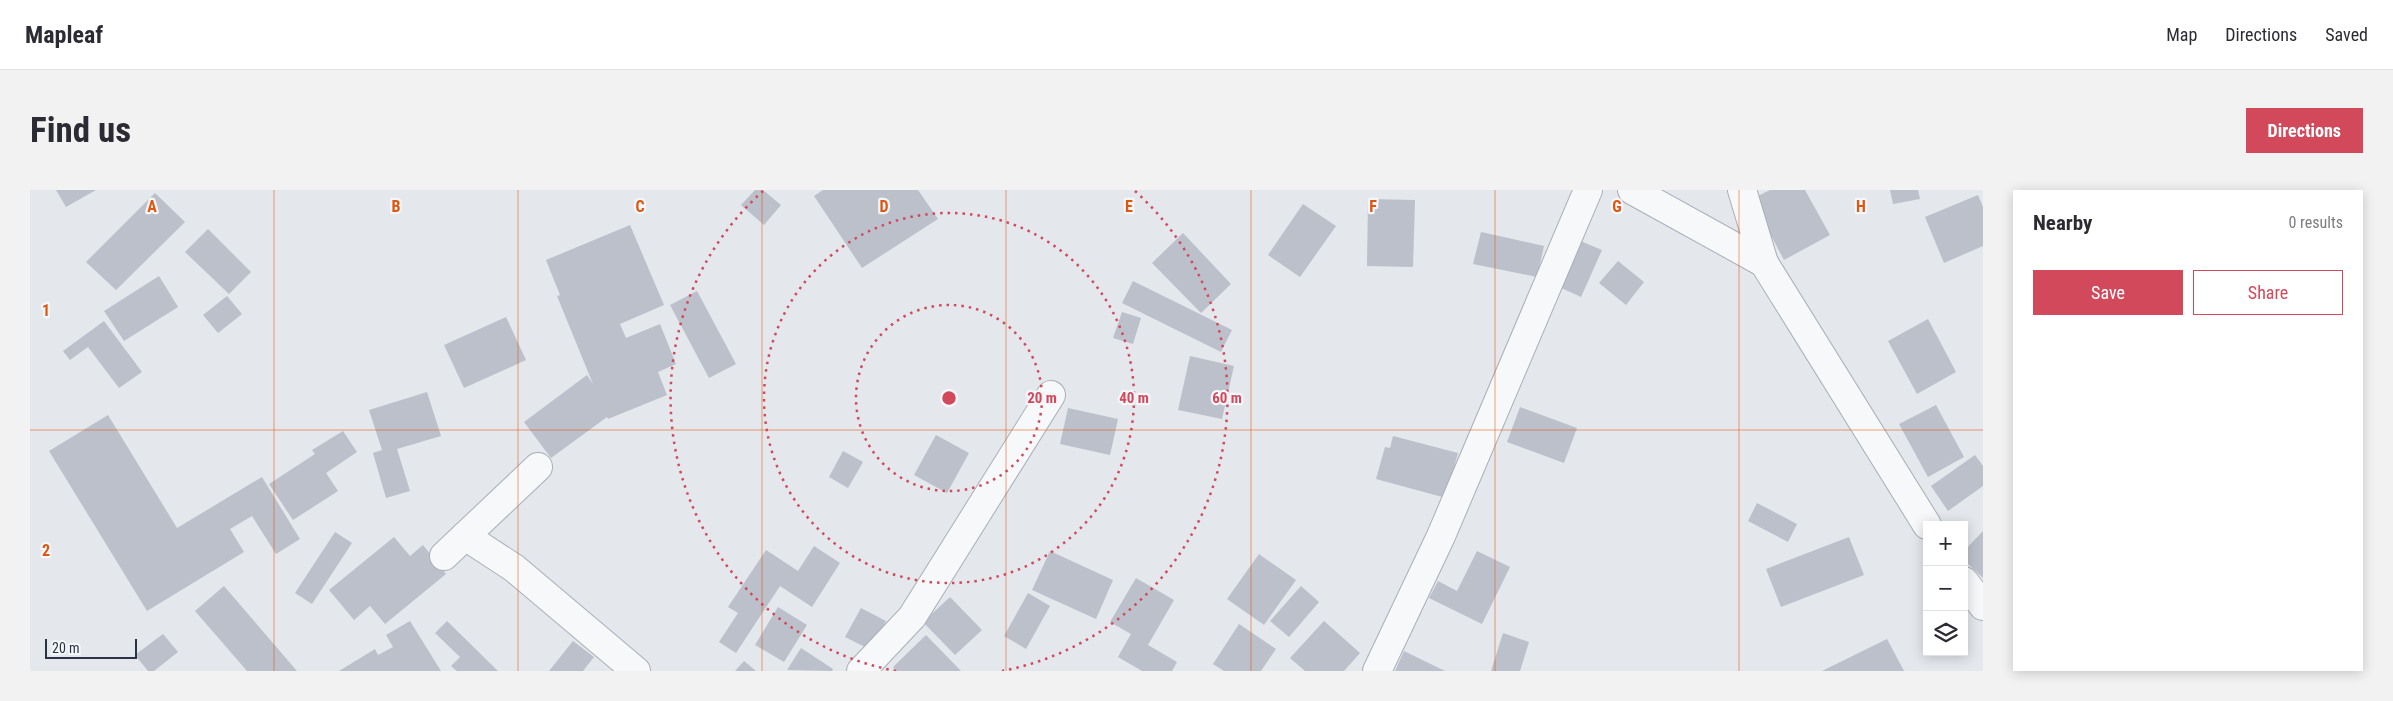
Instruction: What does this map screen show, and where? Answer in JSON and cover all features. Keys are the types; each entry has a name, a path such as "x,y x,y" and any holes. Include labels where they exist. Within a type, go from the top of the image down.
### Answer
{"street":[{"path":"1377,671 1441,536 1588,190"},
{"path":"1632,190 1764,263"},
{"path":"1742,190 1764,263 1925,521"},
{"path":"861,671 912,617 1051,395"},
{"path":"444,556 538,467"},
{"path":"465,536 514,568 636,671"},
{"path":"1968,586 1983,606"}],"building":[{"path":"56,190 96,190 66,207"},
{"path":"755,190 763,190 781,205 764,225 741,205"},
{"path":"823,190 918,190 938,219 862,268 814,196"},
{"path":"1770,190 1805,190 1830,235 1784,260 1752,199"},
{"path":"1890,190 1918,190 1920,199 1893,204"},
{"path":"155,193 185,222 116,290 86,262"},
{"path":"1978,195 1983,207 1983,246 1944,263 1925,217"},
{"path":"1368,199 1415,200 1413,267 1367,266"},
{"path":"1303,204 1336,226 1300,277 1268,255"},
{"path":"630,225 664,305 620,324 626,338 660,324 676,364 658,372 667,395 608,419 607,417 551,458 524,422 587,375 593,384 557,296 560,295 546,260"},
{"path":"208,229 251,272 229,294 185,252"},
{"path":"1481,232 1544,246 1537,277 1473,264"},
{"path":"1183,233 1231,284 1201,313 1152,263"},
{"path":"1578,240 1602,250 1581,297 1557,286"},
{"path":"1618,261 1644,282 1626,305 1599,283"},
{"path":"159,276 178,307 124,341 104,311"},
{"path":"1133,281 1232,330 1221,352 1122,303"},
{"path":"697,291 736,364 709,378 670,305"},
{"path":"227,296 242,314 218,333 203,315"},
{"path":"1122,312 1141,318 1133,344 1113,338"},
{"path":"506,317 526,360 464,388 444,345"},
{"path":"1928,319 1956,372 1917,394 1888,341"},
{"path":"104,321 142,372 119,388 88,347 70,360 63,351"},
{"path":"1190,356 1234,366 1222,419 1178,410"},
{"path":"427,392 441,436 397,449 410,491 386,498 373,453 382,450 369,410"},
{"path":"1936,405 1964,457 1928,477 1899,424"},
{"path":"1520,407 1577,428 1564,463 1507,442"},
{"path":"1068,408 1118,419 1110,455 1060,444"},
{"path":"108,415 177,528 262,477 300,539 276,554 252,516 230,529 244,552 147,611 49,451"},
{"path":"343,431 357,452 326,473 338,491 293,520 269,484 315,454 312,450"},
{"path":"936,435 969,453 947,493 914,475"},
{"path":"1393,436 1458,453 1446,498 1376,479 1385,447 1390,448"},
{"path":"843,451 863,462 848,488 829,477"},
{"path":"1975,455 1983,466 1983,486 1948,511 1931,486"},
{"path":"1757,503 1797,524 1788,542 1748,521"},
{"path":"1983,531 1983,578 1968,564 1968,547"},
{"path":"335,532 352,543 312,604 295,593"},
{"path":"394,537 410,556 423,545 446,574 385,624 370,606 354,620 329,590"},
{"path":"1849,537 1864,575 1781,607 1766,569"},
{"path":"814,546 840,563 812,607 780,586 736,653 719,642 738,613 728,607 766,550 798,571"},
{"path":"1050,551 1113,580 1096,619 1032,590"},
{"path":"1477,551 1510,567 1482,624 1429,598 1438,581 1457,591"},
{"path":"1259,554 1296,580 1264,625 1227,599"},
{"path":"1136,578 1174,600 1148,645 1177,662 1172,671 1142,671 1118,657 1131,634 1110,622"},
{"path":"224,586 297,671 247,671 195,611"},
{"path":"1301,586 1319,602 1289,637 1270,621"},
{"path":"1028,593 1050,606 1026,649 1004,636"},
{"path":"950,597 982,630 955,655 923,622"},
{"path":"778,607 807,625 784,662 755,645"},
{"path":"861,608 886,621 871,650 845,637"},
{"path":"410,621 441,671 339,671 375,649 378,655 393,647 386,635"},
{"path":"447,621 498,671 457,671 451,666 460,657 435,633"},
{"path":"1324,621 1360,653 1344,671 1305,671 1290,658"},
{"path":"1239,624 1276,649 1261,671 1224,671 1213,664"},
{"path":"1503,633 1529,642 1520,671 1491,671"},
{"path":"163,634 178,652 154,671 148,671 135,655"},
{"path":"926,635 961,671 896,671 893,667"},
{"path":"1887,639 1904,671 1822,671"},
{"path":"573,641 594,657 583,671 549,671"},
{"path":"801,648 833,669 832,671 787,670"},
{"path":"1404,651 1445,671 1395,671"},
{"path":"744,661 756,671 735,671"}]}
